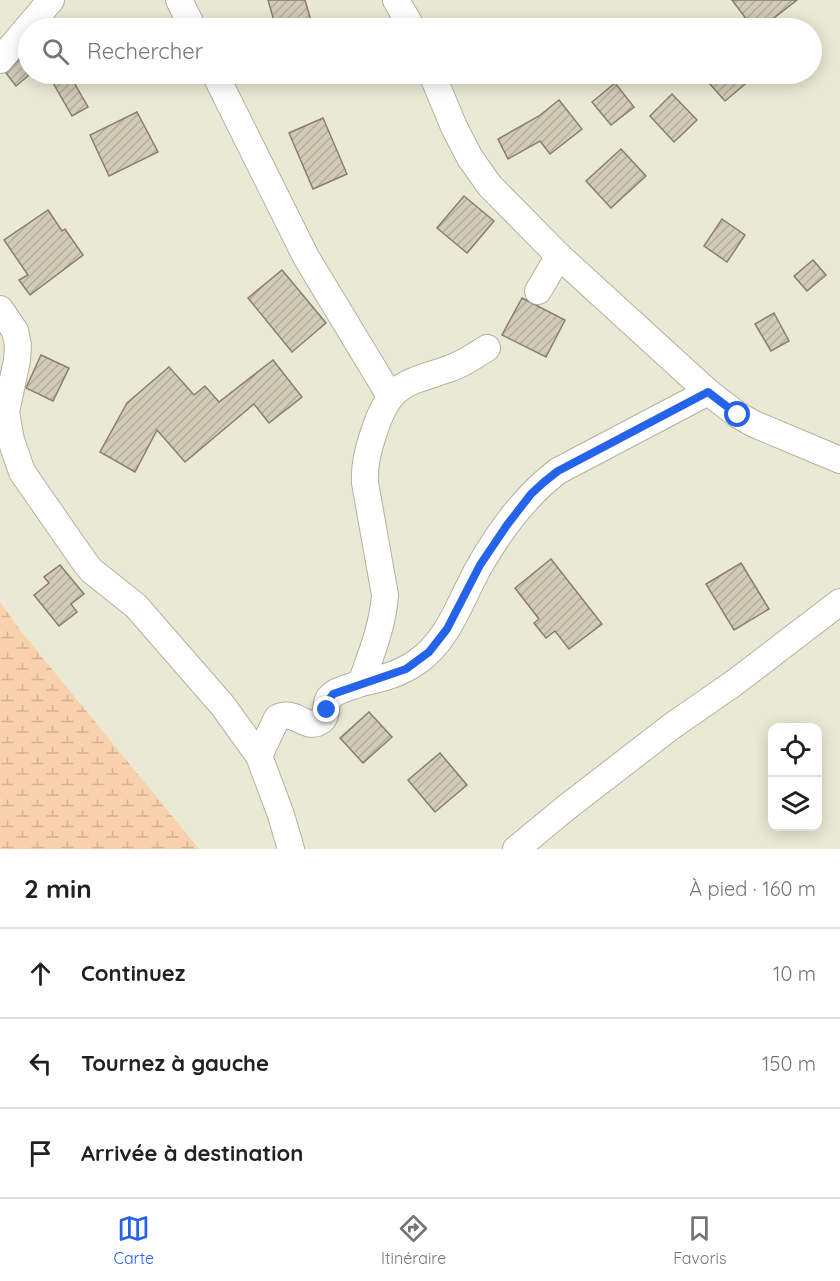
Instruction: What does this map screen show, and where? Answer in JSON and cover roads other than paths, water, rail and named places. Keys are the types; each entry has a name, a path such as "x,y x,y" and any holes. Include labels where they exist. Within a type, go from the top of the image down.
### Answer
{"street":[{"path":"36,18 51,0"},
{"path":"178,0 188,18"},
{"path":"396,0 406,18"},
{"path":"0,60 18,39"},
{"path":"220,84 306,257 390,396"},
{"path":"436,84 470,158 490,186 559,256 708,392 738,415 840,460"},
{"path":"538,291 559,256"},
{"path":"0,309 15,332 18,345 6,412 11,440 22,472 86,564 136,606 222,706 259,756 291,849"},
{"path":"361,683 384,610 385,595 364,467 381,412 390,396 414,380 454,367 488,348"},
{"path":"259,756 277,718 288,715 312,724 319,723 325,717 326,704 333,694 361,683 384,678 418,662 438,642 480,565 518,508 544,482 567,466 708,392"},
{"path":"516,849 663,732 734,683 840,602"}]}
